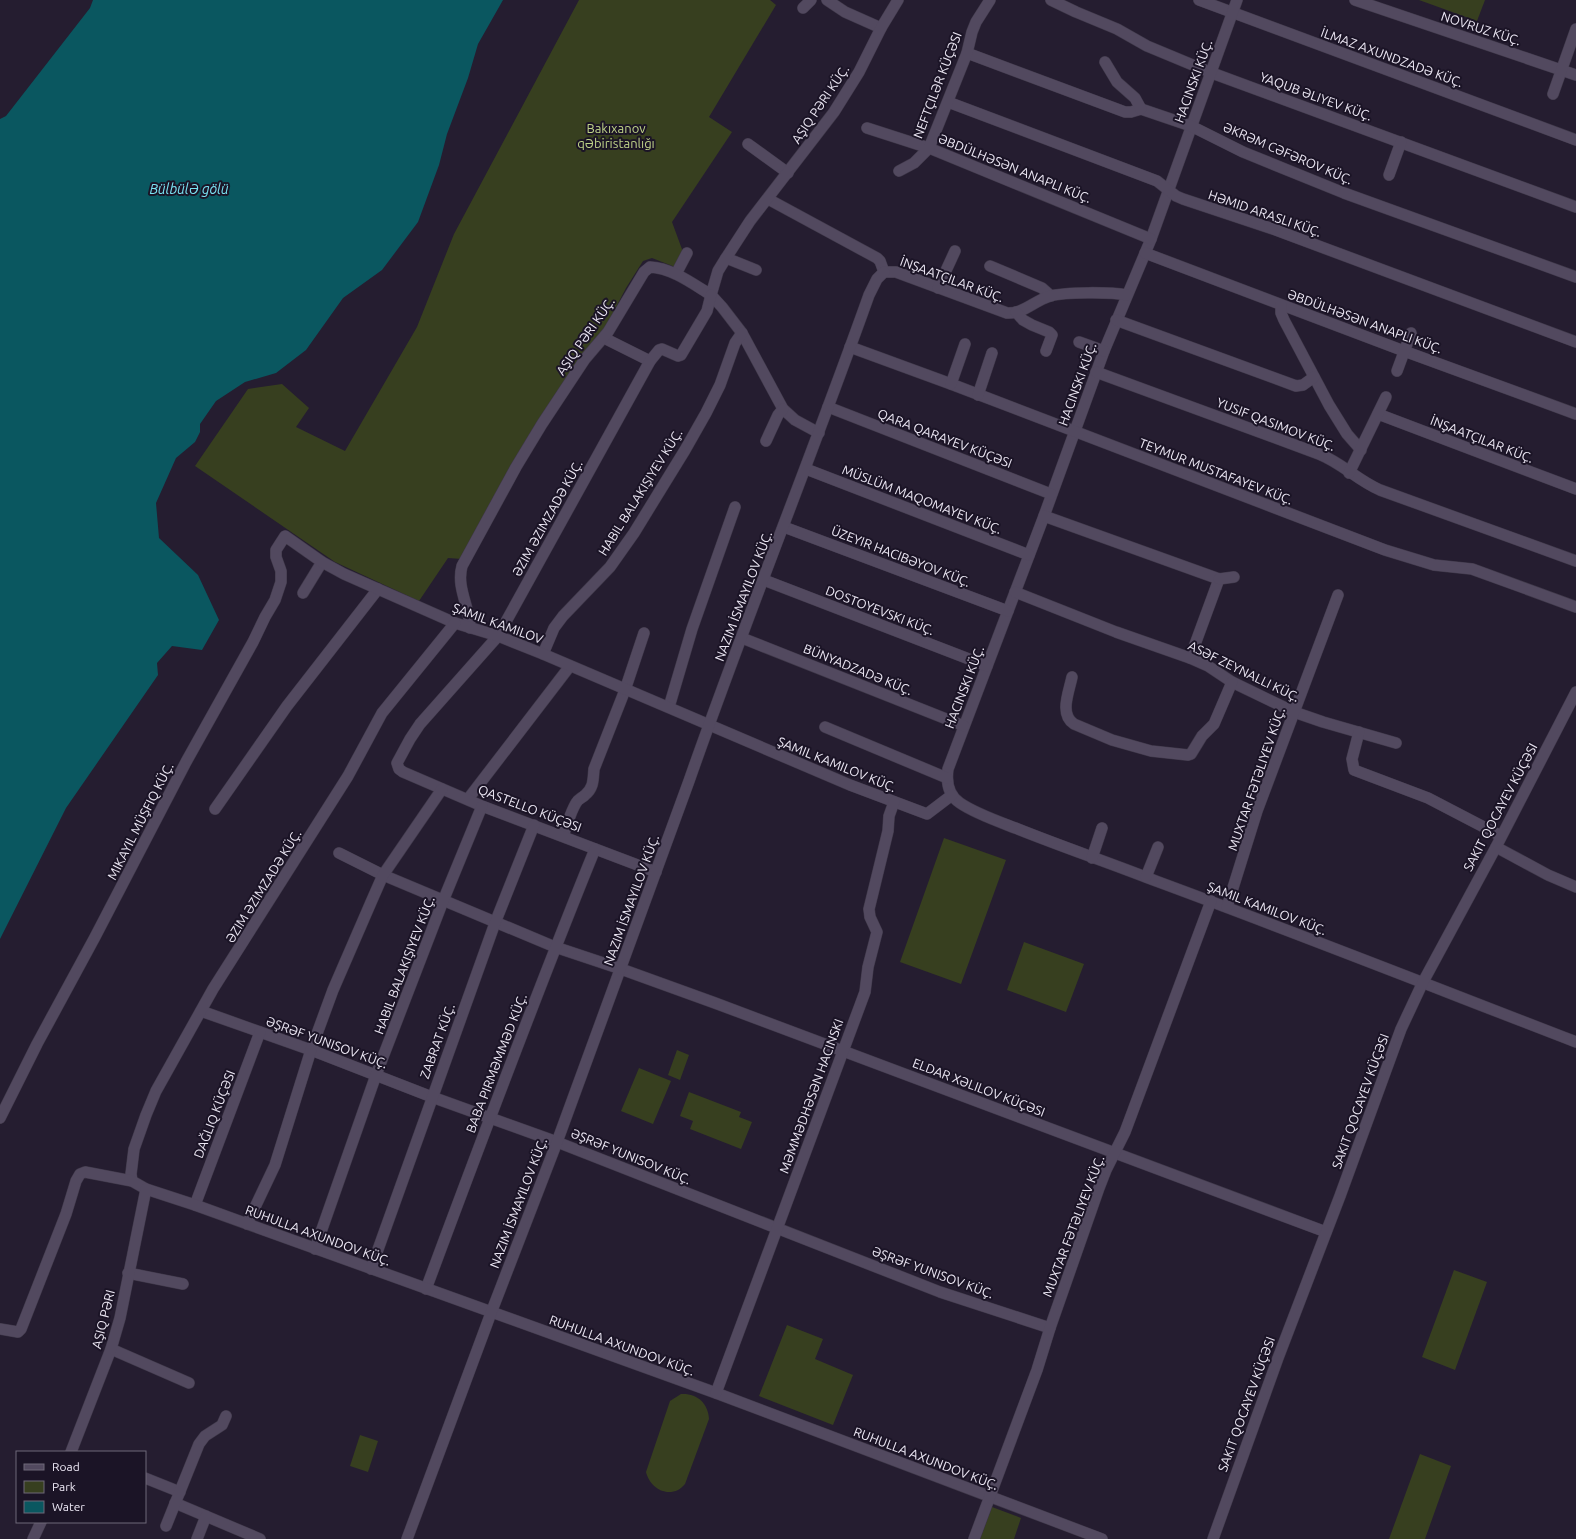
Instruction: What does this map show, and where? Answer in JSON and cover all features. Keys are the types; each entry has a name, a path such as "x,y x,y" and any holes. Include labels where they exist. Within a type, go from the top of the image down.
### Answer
{"street":[{"path":"803,8 811,0"},
{"path":"827,0 845,12 881,28"},
{"path":"711,295 718,271 750,220 768,199 834,112 859,72 881,28 898,0"},
{"name":"NEFTÇILƏR KÜÇƏSI","path":"899,171 914,163 929,148 967,52 976,22 990,0"},
{"name":"YAQUB ƏLIYEV KÜÇ.","path":"1051,0 1123,32 1147,46 1212,73 1576,207"},
{"name":"İLMAZ AXUNDZADƏ KÜÇ.","path":"1198,0 1576,140"},
{"path":"952,795 948,788 946,778 948,770 1044,516 1104,351 1151,239 1237,0"},
{"name":"NOVRUZ KÜÇ.","path":"1355,0 1576,75"},
{"path":"1553,94 1576,29"},
{"name":"ƏKRƏM CƏFƏROV KÜÇ.","path":"967,52 1125,112 1141,109 1191,126 1243,152 1344,192 1576,277"},
{"path":"1105,62 1117,82 1135,98 1141,109"},
{"path":"948,102 1157,181 1183,199 1273,229 1576,342"},
{"path":"867,128 929,148 1151,239"},
{"path":"1388,175 1401,142"},
{"path":"748,144 788,172"},
{"path":"768,199 872,255 880,261 884,272"},
{"path":"938,288 955,251"},
{"path":"676,274 687,253"},
{"path":"1145,253 1576,414"},
{"path":"726,258 756,270"},
{"path":"470,628 470,617 461,587 462,566 516,467 542,424 585,359 604,338 647,268 650,266 676,274 711,295 729,315 742,333 783,409 795,420 819,433"},
{"path":"990,266 1042,288 1051,296"},
{"path":"407,1539 621,969 689,782 708,725 806,469 869,295 877,278 884,272 896,272 999,311 1016,312 1051,296 1113,293 1127,295"},
{"name":"ƏZIM ƏZIMZADƏ KÜÇ.","path":"398,766 397,763 420,724 498,636 650,360 659,350 662,349 678,356 681,355 707,311 711,295"},
{"path":"1281,305 1281,314 1314,377 1347,434 1361,450"},
{"path":"1016,312 1027,322 1049,332 1052,335 1046,351"},
{"path":"1116,320 1296,386 1314,377"},
{"name":"HABIL BALAKIŞIYEV KÜÇ.","path":"542,654 554,628 563,616 610,567 634,533 706,413 720,385 735,343 742,333"},
{"path":"1397,371 1411,333"},
{"path":"604,338 650,360"},
{"path":"1079,342 1104,351"},
{"path":"951,384 965,344"},
{"name":"TEYMUR MUSTAFAYEV KÜÇ.","path":"850,347 978,394 1391,552 1434,565 1472,570 1576,608"},
{"path":"978,394 992,353"},
{"path":"1096,372 1332,459 1350,473 1380,490 1576,561"},
{"path":"1350,473 1386,397"},
{"name":"QARA QARAYEV KÜÇƏSI","path":"828,407 1051,494"},
{"path":"766,441 778,415 783,409"},
{"path":"1378,414 1576,489"},
{"name":"MÜSLÜM MAQOMAYEV KÜÇ.","path":"806,469 1029,555"},
{"path":"669,707 692,629 735,507"},
{"path":"1044,516 1219,579 1234,577"},
{"path":"784,527 1008,611"},
{"name":"ŞAMIL KAMILOV","path":"0,1118 37,1044 95,937 186,762 275,600 281,582 281,571 276,557 276,550 285,536 322,562 344,574 455,623 498,636 624,690 669,707 708,725"},
{"path":"303,593 322,562"},
{"path":"1190,658 1219,579"},
{"name":"DOSTOYEVSKI KÜÇ.","path":"764,580 987,666"},
{"path":"215,809 287,706 378,589"},
{"path":"1015,592 1116,632 1190,658 1208,666 1232,682 1294,712 1396,743"},
{"name":"MUXTAR FƏTƏLIYEV KÜÇ.","path":"1227,907 1257,811 1338,595"},
{"name":"ƏZIM ƏZIMZADƏ KÜÇ.","path":"132,1182 131,1174 134,1149 146,1115 156,1091 201,1011 348,776 382,713 455,623"},
{"path":"563,836 574,806 577,801 587,794 592,786 594,780 594,769 644,633"},
{"name":"BÜNYADZADƏ KÜÇ.","path":"742,638 964,726"},
{"path":"468,799 570,666"},
{"path":"1072,677 1066,705 1066,715 1070,722 1112,740 1151,751 1185,756 1191,754 1202,736 1214,724 1232,682"},
{"name":"SAKIT QOCAYEV KÜÇƏSI","path":"1213,1539 1278,1358 1401,1029 1423,982 1496,847 1576,692"},
{"name":"ŞAMIL KAMILOV KÜÇ.","path":"708,725 850,785 927,814 952,795 959,803 1009,826 1227,907 1576,1042"},
{"path":"825,728 946,778"},
{"path":"1359,732 1352,759 1354,770 1428,798 1501,836"},
{"name":"QASTELLO KÜÇƏSI","path":"398,766 403,772 482,806 656,872"},
{"path":"247,1224 275,1165 311,1050 334,990 383,875 442,789"},
{"path":"716,1393 865,992 868,967 877,932 870,916 869,909 888,830 889,816 894,802"},
{"name":"HABIL BALAKIŞIYEV KÜÇ.","path":"315,1249 376,1075 443,901 482,806"},
{"name":"ZABRAT KÜÇ.","path":"371,1269 495,923 534,825"},
{"path":"1092,858 1102,828"},
{"path":"1146,877 1158,846"},
{"path":"1496,847 1548,875 1576,887"},
{"name":"BABA PIRMƏMMƏD KÜÇ.","path":"426,1289 489,1118 595,848"},
{"name":"ELDAR XƏLILOV KÜÇƏSI","path":"339,854 443,901 555,947 621,969 843,1051 1326,1232"},
{"name":"MUXTAR FƏTƏLIYEV KÜÇ.","path":"974,1539 1037,1370 1050,1328 1099,1188 1106,1170 1116,1153 1125,1132 1211,901"},
{"name":"ƏŞRƏF YUNISOV KÜÇ.","path":"201,1011 311,1050 432,1097 557,1142 940,1292 1050,1328"},
{"path":"195,1205 260,1032"},
{"name":"RUHULLA AXUNDOV KÜÇ.","path":"0,1330 18,1332 22,1329 49,1255 66,1214 76,1181 80,1174 85,1172 132,1182 146,1189 195,1205 716,1393 1102,1539"},
{"path":"71,1451 111,1349 120,1318 146,1189"},
{"path":"128,1273 182,1284"},
{"path":"111,1349 189,1383"},
{"path":"166,1526 202,1439 222,1425 226,1416"},
{"path":"146,1479 206,1516 260,1539"},
{"path":"197,1539 206,1516"},
{"path":"33,1539 41,1523"}],"green space":[{"name":"Bakıxanov qəbiristanlığı","path":"579,0 770,0 776,5 709,117 732,132 672,222 683,252 675,267 652,258 643,261 626,288 601,336 462,559 448,558 419,601 335,562 195,466 248,389 282,384 309,408 296,427 345,451 417,327 454,234"},
{"path":"1419,0 1485,0 1477,21"},
{"path":"944,838 1006,860 961,984 900,962"},
{"path":"1024,942 1084,964 1066,1012 1007,990"},
{"path":"677,1050 689,1055 680,1080 668,1075"},
{"path":"639,1068 671,1081 653,1124 621,1111"},
{"path":"689,1092 741,1112 739,1117 752,1122 741,1149 690,1129 693,1121 680,1116"},
{"path":"1454,1270 1487,1282 1455,1370 1422,1357"},
{"path":"787,1325 823,1339 815,1359 853,1375 833,1425 759,1396"},
{"path":"681,1394 692,1395 701,1400 706,1408 709,1419 685,1484 678,1490 667,1492 662,1491 653,1485 646,1472 670,1401"},
{"path":"360,1435 378,1441 368,1472 350,1466"},
{"path":"1420,1454 1451,1466 1425,1539 1389,1539"},
{"path":"992,1507 1021,1518 1014,1539 980,1539"}],"water":[{"name":"Bülbülə gölü","path":"93,0 503,0 478,44 468,78 447,134 439,165 418,222 382,270 343,298 306,350 276,373 245,382 216,401 200,424 200,432 195,442 176,458 156,503 159,538 198,575 219,620 202,650 172,646 157,663 158,675 66,808 0,939 0,119 6,116 90,8"}]}
